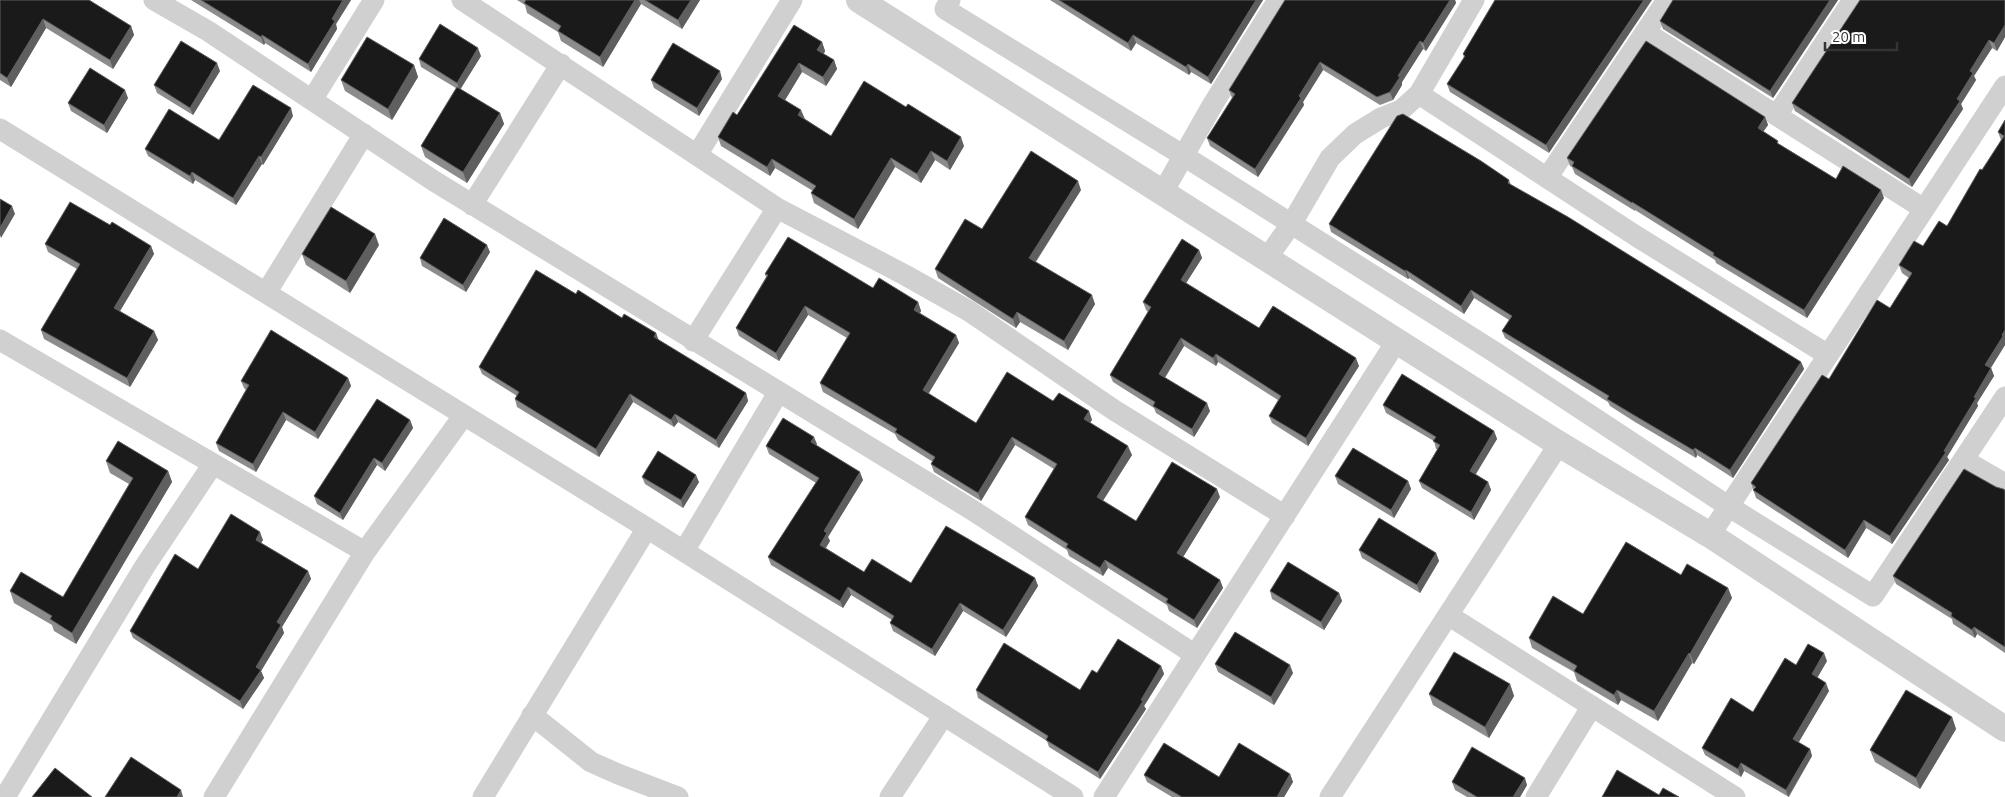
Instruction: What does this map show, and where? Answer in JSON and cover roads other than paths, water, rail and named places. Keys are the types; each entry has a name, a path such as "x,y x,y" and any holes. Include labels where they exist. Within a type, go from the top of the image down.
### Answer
{"street":[{"path":"154,0 208,31 472,205 969,508 1194,654"},
{"path":"312,100 374,0"},
{"path":"697,155 792,0"},
{"path":"859,0 1267,258 1396,342 1559,444 1710,535 2005,729"},
{"path":"950,0 945,8 1292,223 1496,353 1728,506 1873,596 2005,397"},
{"path":"1163,192 1278,0"},
{"path":"1267,258 1292,223 1330,158 1355,134 1381,118 1401,110 1419,94 1474,0"},
{"path":"1547,178 1667,0"},
{"path":"1777,115 1853,0"},
{"path":"468,1 777,208 896,270 969,311 1114,410 1285,516"},
{"path":"1645,32 1924,209"},
{"path":"472,205 561,64"},
{"path":"1710,535 2005,86"},
{"path":"1419,94 1636,236 1828,355"},
{"path":"0,129 648,528 1073,797"},
{"path":"266,293 364,134"},
{"path":"693,341 777,208"},
{"path":"0,340 365,552"},
{"path":"1104,797 1396,342"},
{"path":"684,551 778,393"},
{"path":"214,797 365,552 464,415"},
{"path":"1330,797 1559,444"},
{"path":"1964,460 2005,484"},
{"path":"5,797 145,566 213,464"},
{"path":"483,797 648,528"},
{"path":"1448,614 1735,797"},
{"path":"1536,797 1592,706"},
{"path":"890,797 944,714"},
{"path":"532,716 591,762 678,797"}]}
